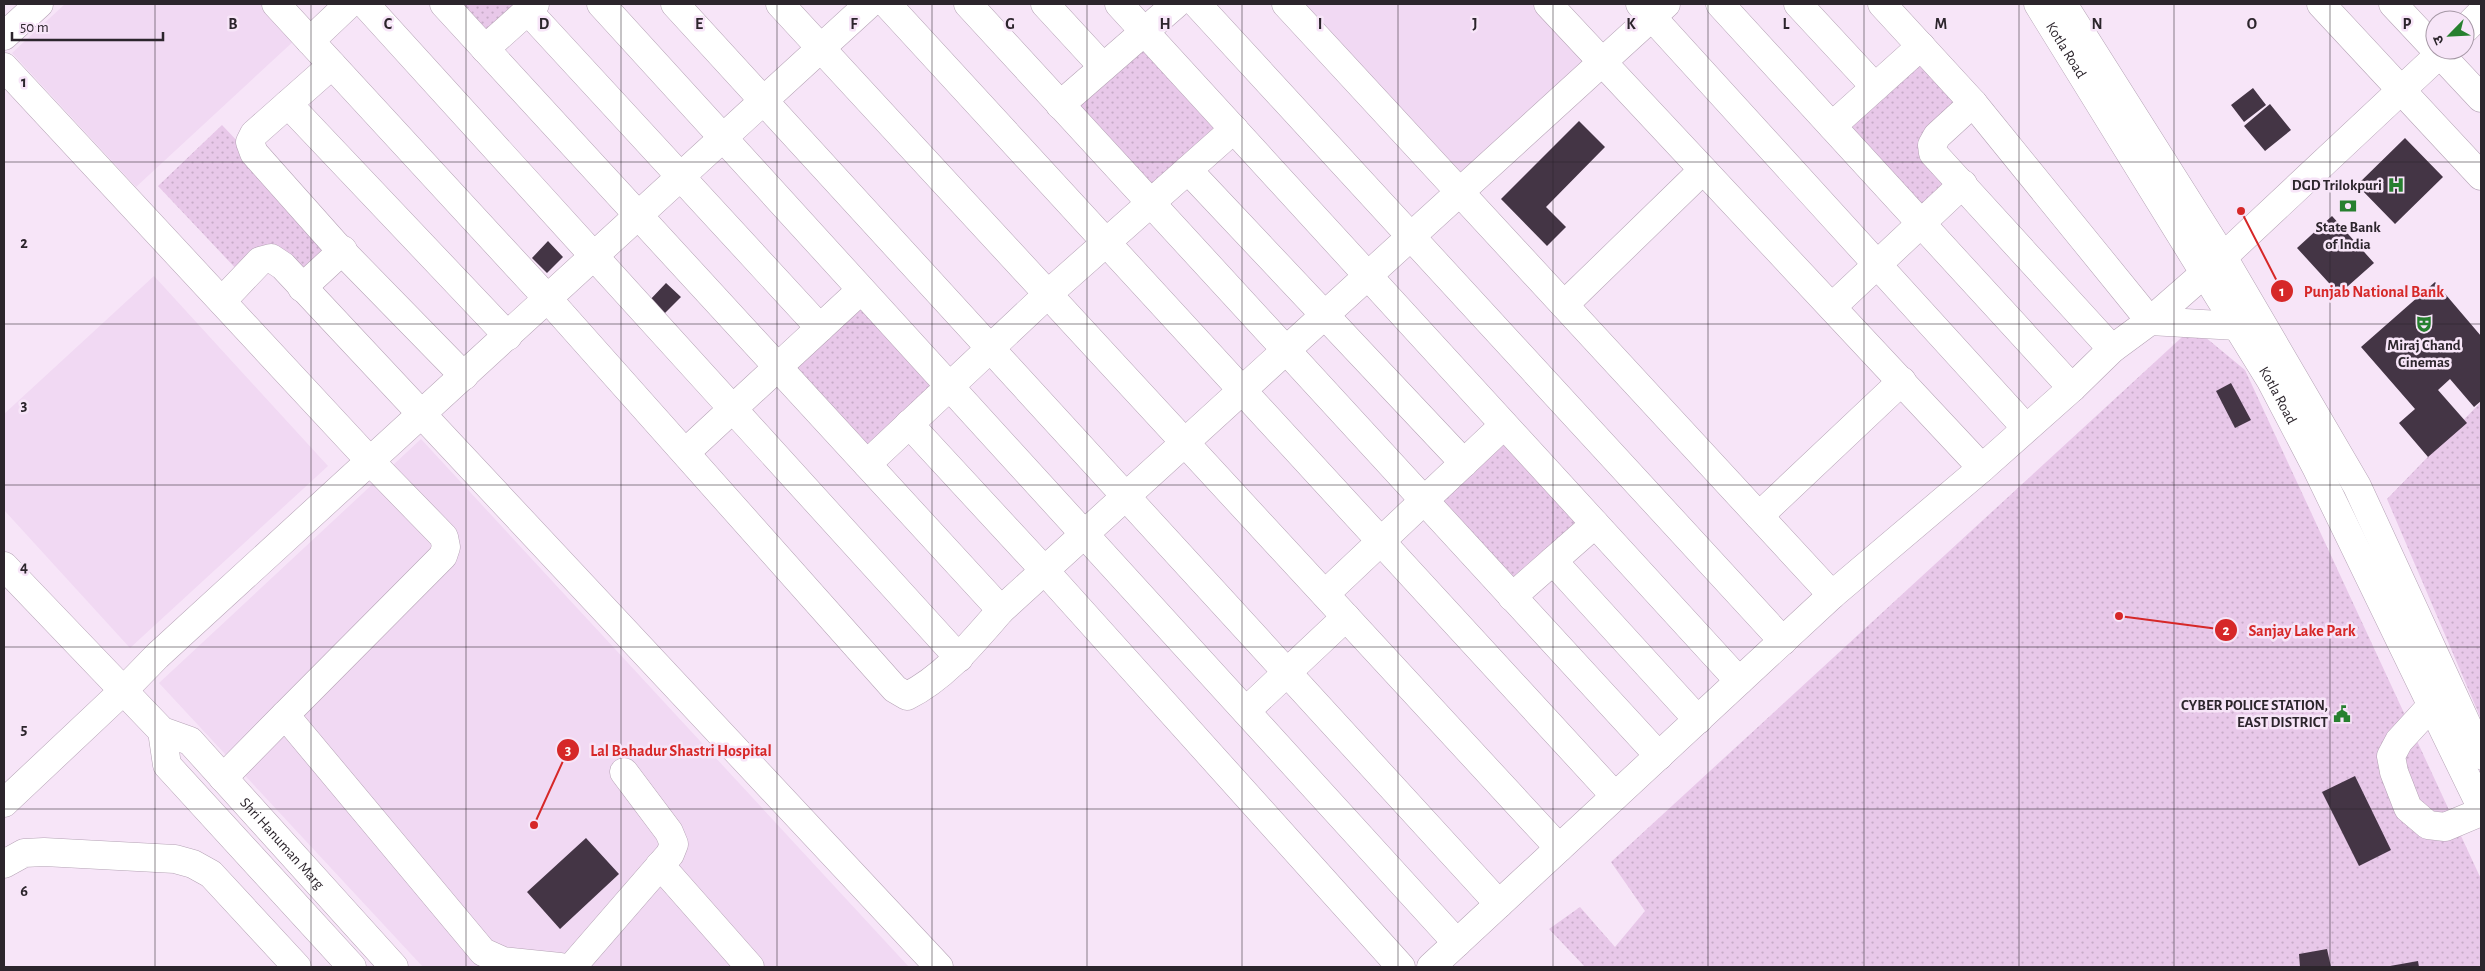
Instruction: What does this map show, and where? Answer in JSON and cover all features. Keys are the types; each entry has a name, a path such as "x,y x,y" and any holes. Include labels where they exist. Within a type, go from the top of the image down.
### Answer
{"street":[{"path":"4,36 39,4"},
{"path":"276,4 548,299 895,689 907,696 923,688 958,658 1001,610 1602,62 1653,8 2026,428"},
{"path":"310,41 349,4"},
{"path":"365,4 734,408 958,658"},
{"path":"444,4 1001,610"},
{"path":"600,4 1457,943"},
{"path":"675,4 1499,904"},
{"path":"780,4 1559,848"},
{"path":"4,803 124,690 156,656 371,462 869,4"},
{"path":"887,4 1615,796"},
{"path":"968,4 1658,756"},
{"path":"1045,4 1103,67"},
{"path":"1119,4 1739,681"},
{"path":"1060,105 1176,4"},
{"path":"1197,4 1783,641"},
{"path":"1286,4 1832,595"},
{"path":"1548,4 1982,468"},
{"path":"1720,4 2072,388"},
{"path":"1798,4 1875,88"},
{"path":"1882,4 1973,102 2150,320 2236,326"},
{"name":"Kotla Road","path":"2038,4 2214,265 2356,486 2481,755"},
{"name":"Kotla Road","path":"2063,4 2214,265 2236,326 2271,381 2316,467 2481,806"},
{"path":"2321,4 2481,176"},
{"path":"2393,4 2425,36"},
{"path":"2477,4 2481,8"},
{"path":"485,49 531,7 681,177 820,328"},
{"path":"1832,126 1921,46"},
{"path":"1431,967 1832,595 1982,468 2072,388 2112,349 2150,320 2214,265 2434,60"},
{"path":"2448,60 2481,98"},
{"path":"332,65 254,134 250,142 254,153 342,250 464,376"},
{"path":"4,67 371,462 444,537 446,547 443,556 223,778"},
{"path":"1973,102 1936,136 1932,145 1933,153 2112,349"},
{"path":"288,104 508,336"},
{"path":"867,464 1048,294 1234,129"},
{"path":"1188,170 1464,463"},
{"path":"1564,305 1703,170"},
{"path":"1832,307 1963,184"},
{"path":"302,288 342,250"},
{"path":"222,301 260,261 271,258 283,266 939,967"},
{"path":"686,452 861,290"},
{"path":"1760,516 1902,381"},
{"path":"909,424 1401,967"},
{"path":"1324,594 1504,425"},
{"path":"1512,597 1595,524"},
{"path":"1553,560 1698,720"},
{"name":"Shri Hanuman Marg","path":"4,566 162,731 190,741 394,967"},
{"path":"1246,711 1346,617"},
{"path":"2432,705 2399,741 2391,756 2394,772 2408,808 2428,825 2445,827 2481,812"},
{"path":"285,715 483,952 503,961 560,967"},
{"name":"Shri Hanuman Marg","path":"162,731 167,765 352,967"},
{"path":"572,967 670,854 674,844 669,832 624,772"},
{"path":"4,864 24,853 44,852 175,859 193,864 211,874 297,967"},
{"path":"660,865 750,967"}],"shaded area":[{"path":"65,4 264,4 296,39 136,187 12,53"},
{"path":"453,4 527,4 487,41"},
{"path":"1304,4 1535,4 1586,58 1463,174"},
{"path":"1142,41 1222,128 1149,195 1068,107"},
{"path":"1914,59 1960,109 1921,145 1955,182 1921,214 1840,126"},
{"path":"222,125 335,244 300,278 270,246 241,274 158,186"},
{"path":"154,276 328,466 130,648 4,510 4,414"},
{"path":"862,297 943,386 865,457 785,370"},
{"path":"2193,327 2245,370 2481,879 2481,967 1585,967 1549,929 1580,907 1615,947 1645,911 1611,862"},
{"path":"2481,402 2481,719 2387,499"},
{"path":"1507,432 1588,521 1511,592 1431,505"},
{"path":"421,439 909,967 423,967 159,683"}],"building":[{"path":"2253,88 2266,105 2244,122 2231,105"},
{"path":"2270,104 2291,130 2265,151 2244,126"},
{"path":"1579,121 1605,147 1546,207 1566,227 1547,246 1501,199"},
{"path":"2405,138 2443,177 2395,224 2357,185"},
{"path":"2332,216 2374,263 2339,294 2297,248"},
{"path":"548,241 563,257 547,273 532,258"},
{"path":"2435,282 2481,336 2481,401 2474,407 2450,379 2438,390 2467,423 2428,457 2399,423 2415,409 2361,347"},
{"path":"666,283 681,297 662,316 648,302"},
{"path":"2231,383 2251,420 2235,428 2216,391"},
{"path":"2355,776 2391,850 2359,866 2322,792"},
{"path":"586,838 619,874 560,929 527,892"},
{"path":"2327,949 2331,967 2300,967 2299,954"},
{"path":"2418,961 2419,967 2390,967 2390,966"}],"place":[{"name":"DGD Trilokpuri","path":"2396,185"},
{"name":"State Bank of India","path":"2348,206"},
{"name":"Punjab National Bank","path":"2241,211"},
{"name":"Miraj Chand Cinemas","path":"2424,324"},
{"name":"Sanjay Lake Park","path":"2119,616"},
{"name":"CYBER POLICE STATION, EAST DISTRICT","path":"2342,714"},
{"name":"Lal Bahadur Shastri Hospital","path":"534,825"}]}
